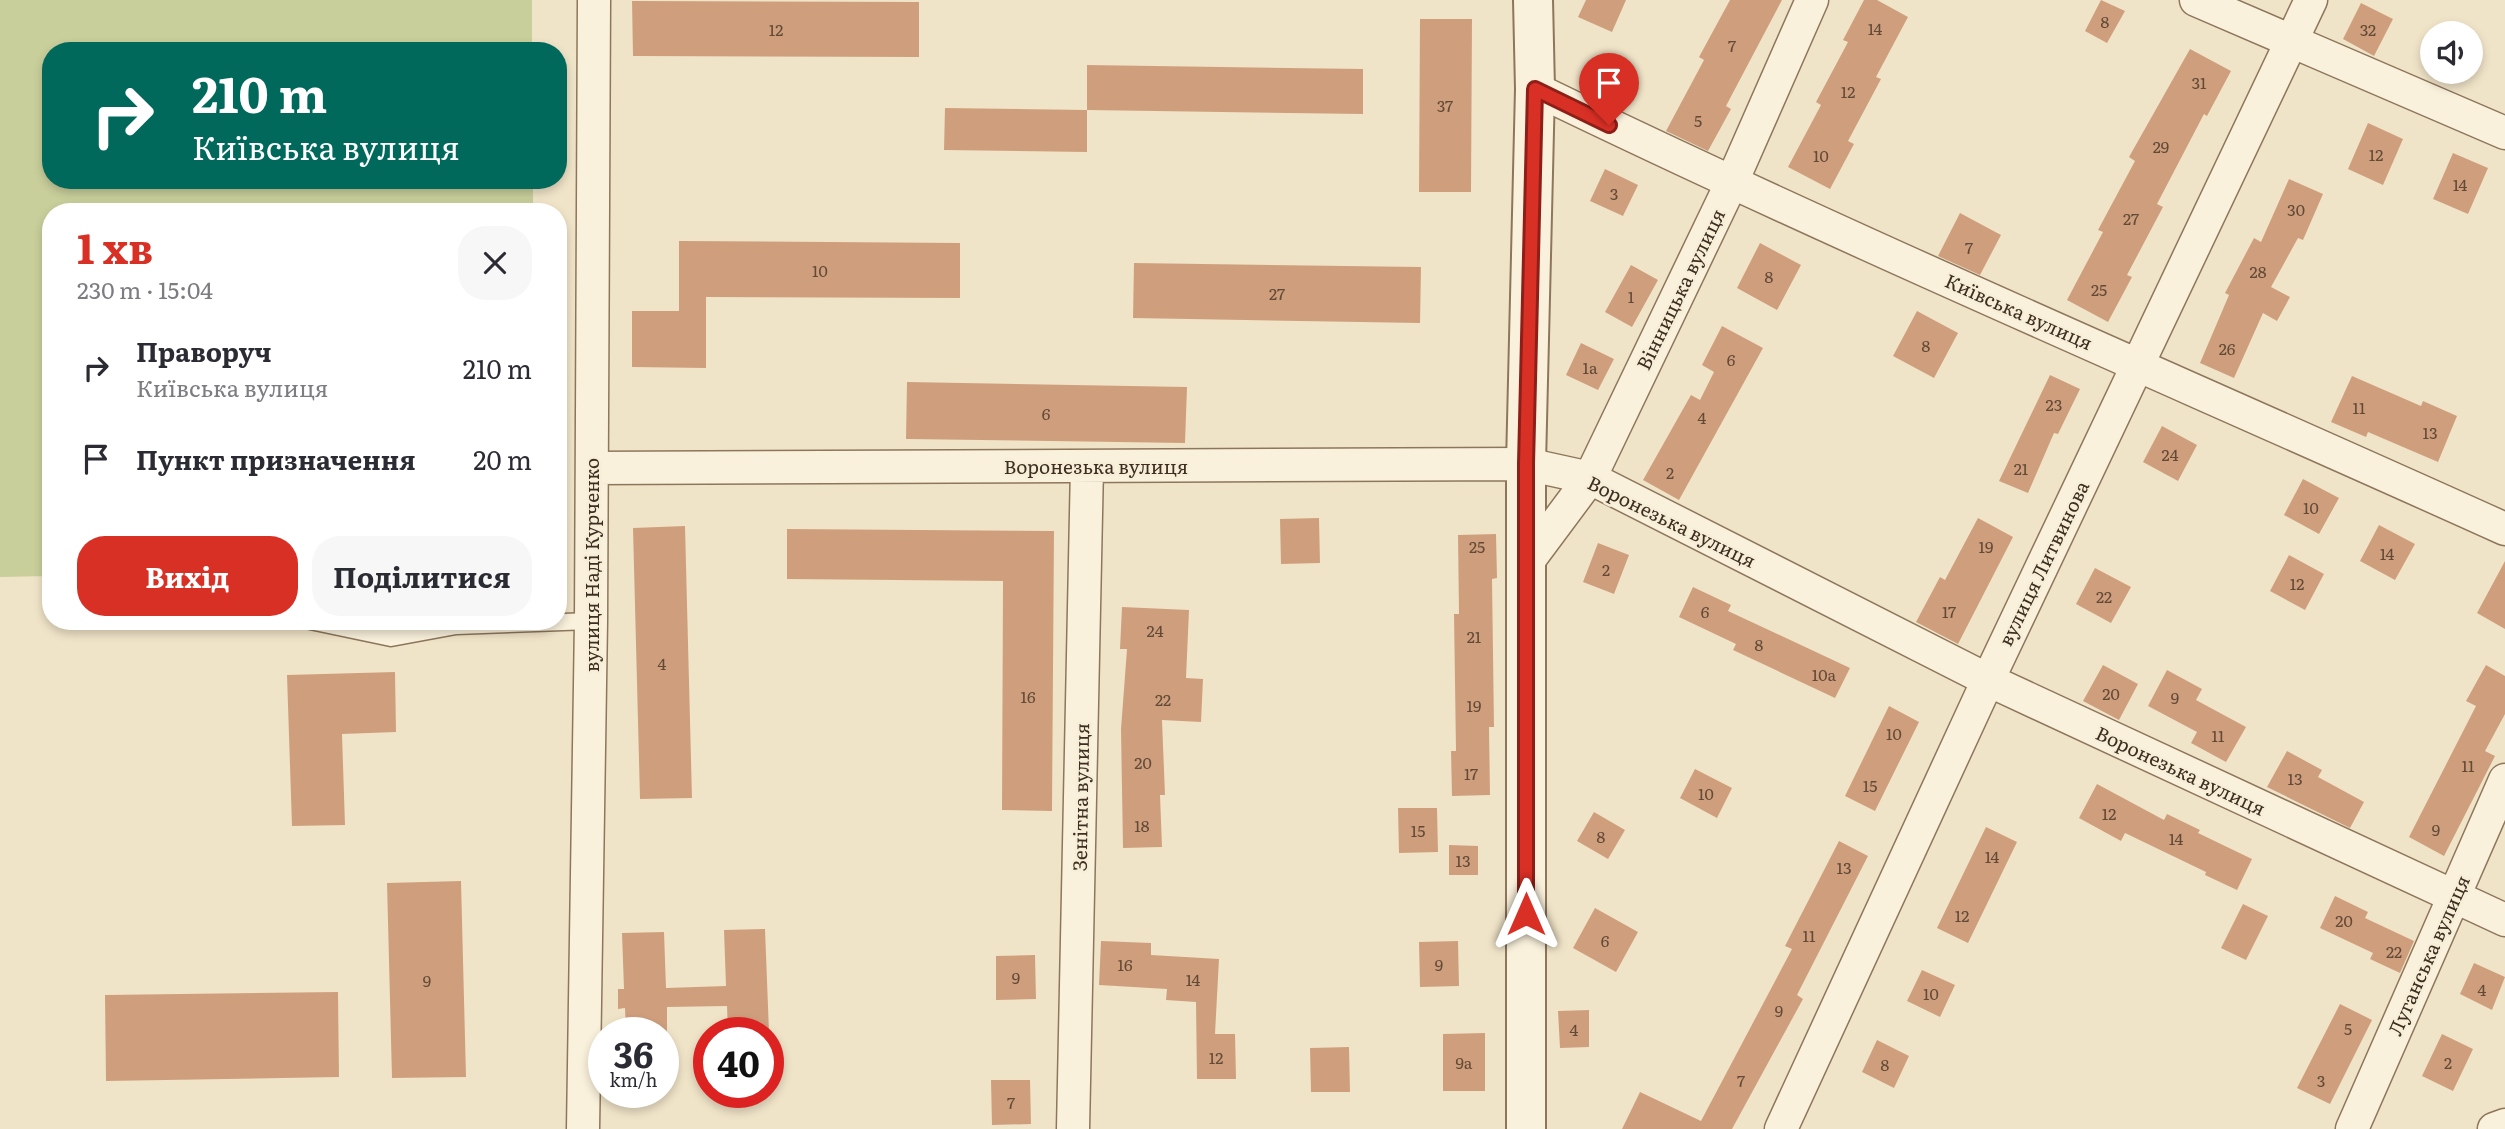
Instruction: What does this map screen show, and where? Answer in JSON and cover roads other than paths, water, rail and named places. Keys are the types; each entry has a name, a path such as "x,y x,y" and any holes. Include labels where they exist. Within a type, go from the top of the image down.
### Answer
{"street":[{"name":"вулиця Наді Курченко","path":"583,1129 591,621 594,0"},
{"path":"1526,1129 1526,464 1535,89 1533,0"},
{"name":"Вінницька вулиця","path":"1526,564 1590,478 1731,184 1812,0"},
{"path":"2196,0 2505,133"},
{"name":"вулиця Литвинова","path":"1781,1129 1988,680 2311,0"},
{"name":"Київська вулиця","path":"1535,89 1731,184 2139,363 2505,529"},
{"name":"Воронезька вулиця","path":"592,468 1526,464 1590,478 1988,680 2505,920"},
{"name":"Зенітна вулиця","path":"1073,1129 1087,466"},
{"name":"Луганська вулиця","path":"2352,1129 2505,780"},
{"path":"2494,1129 2505,1125"}],"lane":[{"path":"567,622 591,621"},
{"path":"353,630 391,638 434,630"}]}
